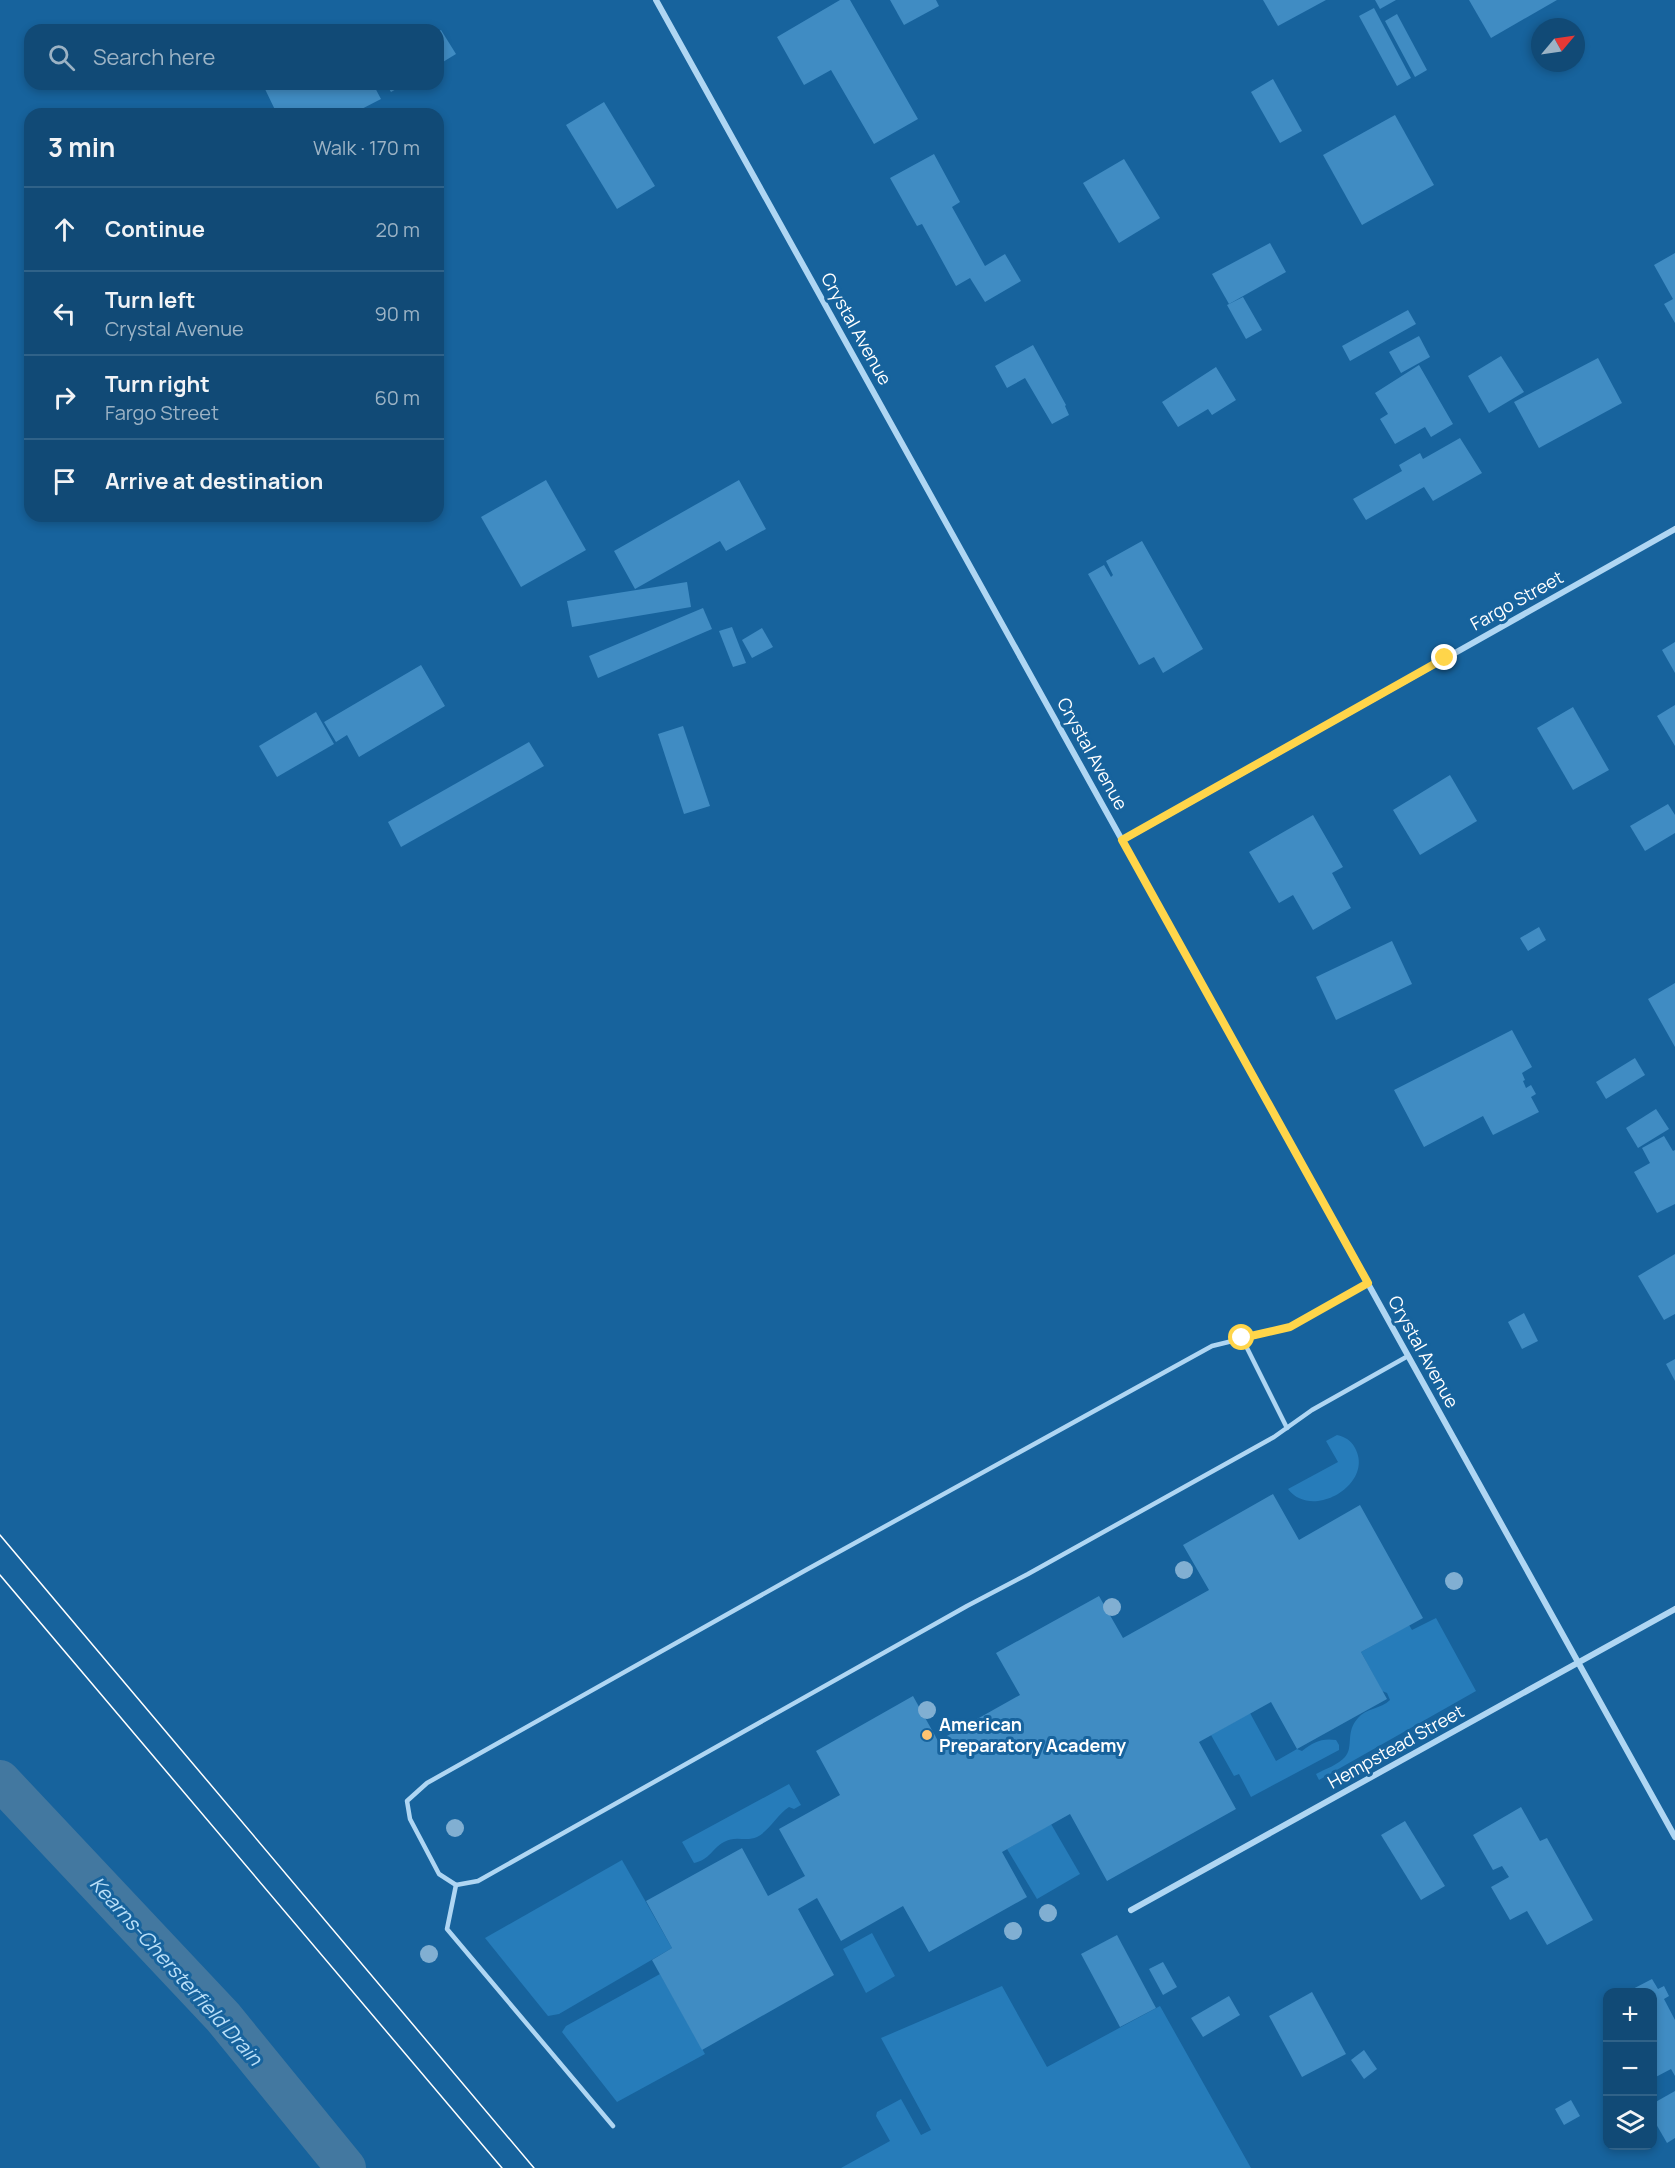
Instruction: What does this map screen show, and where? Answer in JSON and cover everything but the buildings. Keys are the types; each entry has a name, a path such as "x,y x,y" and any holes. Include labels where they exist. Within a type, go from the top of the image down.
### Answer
{"street":[{"name":"Crystal Avenue","path":"656,0 1675,1837"},
{"name":"Fargo Street","path":"1122,840 1675,529"},
{"name":"Hempstead Street","path":"1131,1910 1675,1609"}],"lane":[{"path":"1368,1283 1290,1327 1212,1346 427,1783 407,1801 410,1819 439,1874 456,1885 478,1881 967,1606 1274,1437 1312,1410 1408,1356"},
{"path":"1242,1338 1287,1428"},
{"path":"456,1885 447,1929 613,2126"}],"shaded area":[{"path":"1337,1435 1348,1439 1355,1448 1359,1461 1356,1474 1349,1485 1338,1494 1325,1500 1311,1501 1299,1498 1288,1489 1338,1462 1326,1441"},
{"path":"1436,1618 1476,1691 1319,1780 1316,1774 1339,1762 1348,1753 1352,1729 1358,1718 1390,1700 1387,1693 1382,1691 1361,1652 1409,1625 1412,1630"},
{"path":"1250,1713 1276,1761 1297,1749 1302,1751 1322,1740 1336,1740 1339,1750 1251,1797 1239,1774 1234,1776 1211,1735"},
{"path":"789,1784 801,1805 794,1809 789,1807 757,1837 728,1840 704,1859 694,1863 682,1842"},
{"path":"1051,1824 1080,1874 1037,1899 1007,1849"},
{"path":"622,1860 672,1948 559,2014 548,2016 485,1938"},
{"path":"872,1933 895,1976 866,1993 843,1949"},
{"path":"660,1974 705,2054 617,2102 562,2032 566,2026"},
{"path":"1002,1986 1047,2067 1160,2006 1251,2168 841,2168 890,2141 876,2116 877,2112 901,2099 921,2135 931,2130 881,2038"}],"waterway":[{"name":"Kearns-Chersterfield Drain","path":"0,1780 223,2017 346,2168"}],"tram line":[{"path":"0,1535 534,2168"},
{"path":"0,1575 502,2168"}],"place":[{"name":"American Preparatory Academy","path":"927,1735"}],"route":[{"path":"1242,1338 1290,1327 1368,1283 1122,840 1445,658"}]}
